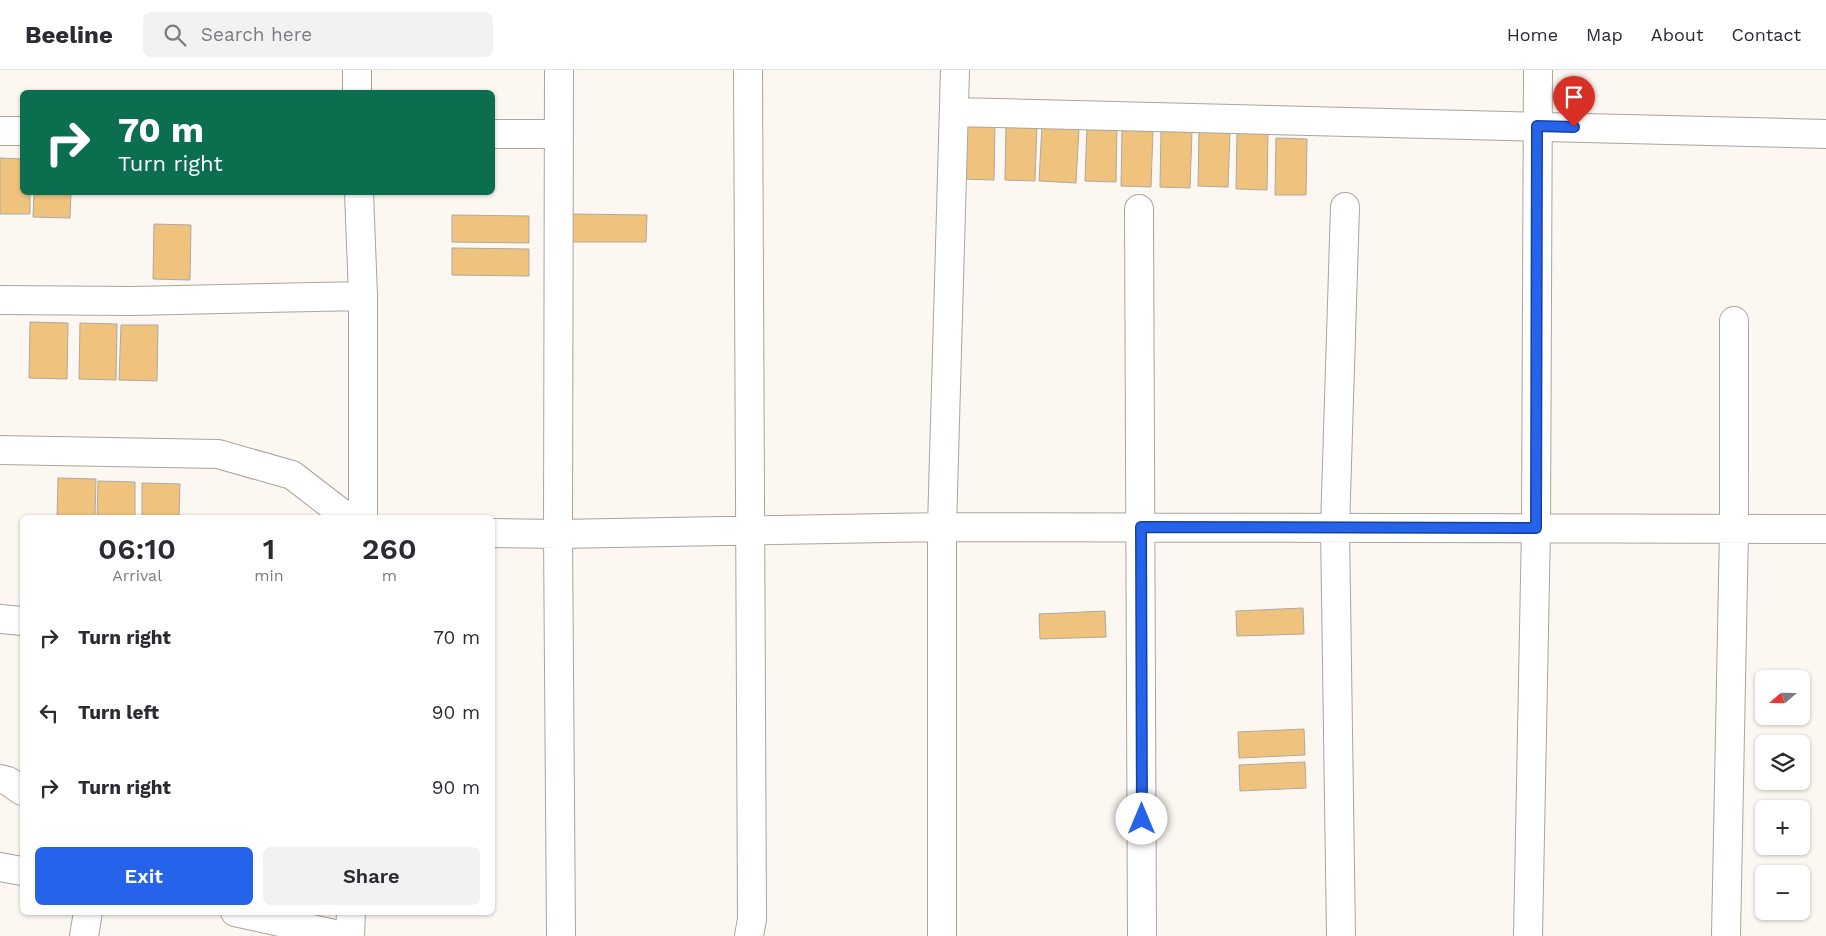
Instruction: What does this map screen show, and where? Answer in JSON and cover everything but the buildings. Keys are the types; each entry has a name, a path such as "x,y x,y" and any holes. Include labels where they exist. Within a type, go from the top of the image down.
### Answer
{"street":[{"path":"357,70 357,90"},
{"path":"559,70 558,534 561,936"},
{"path":"748,70 753,821 752,919 749,936"},
{"path":"942,936 942,527 955,70"},
{"path":"1528,936 1536,528 1538,70"},
{"path":"954,112 1826,134"},
{"path":"0,131 20,132"},
{"path":"495,134 559,134"},
{"path":"359,195 363,296 363,515"},
{"path":"1341,936 1334,528 1345,207"},
{"path":"1139,209 1142,936"},
{"path":"0,300 132,302 363,296"},
{"path":"1726,936 1734,528 1734,321"},
{"path":"0,450 218,454 292,475 344,515"},
{"path":"495,533 558,534 942,527 1826,529"},
{"path":"0,620 20,621"},
{"path":"0,779 8,781 20,790"},
{"path":"0,867 20,871"},
{"path":"84,936 88,915"},
{"path":"249,915 343,936"},
{"path":"350,936 351,915"}],"route":[{"path":"1142,819 1141,527 1536,528 1537,126 1574,127"}]}
